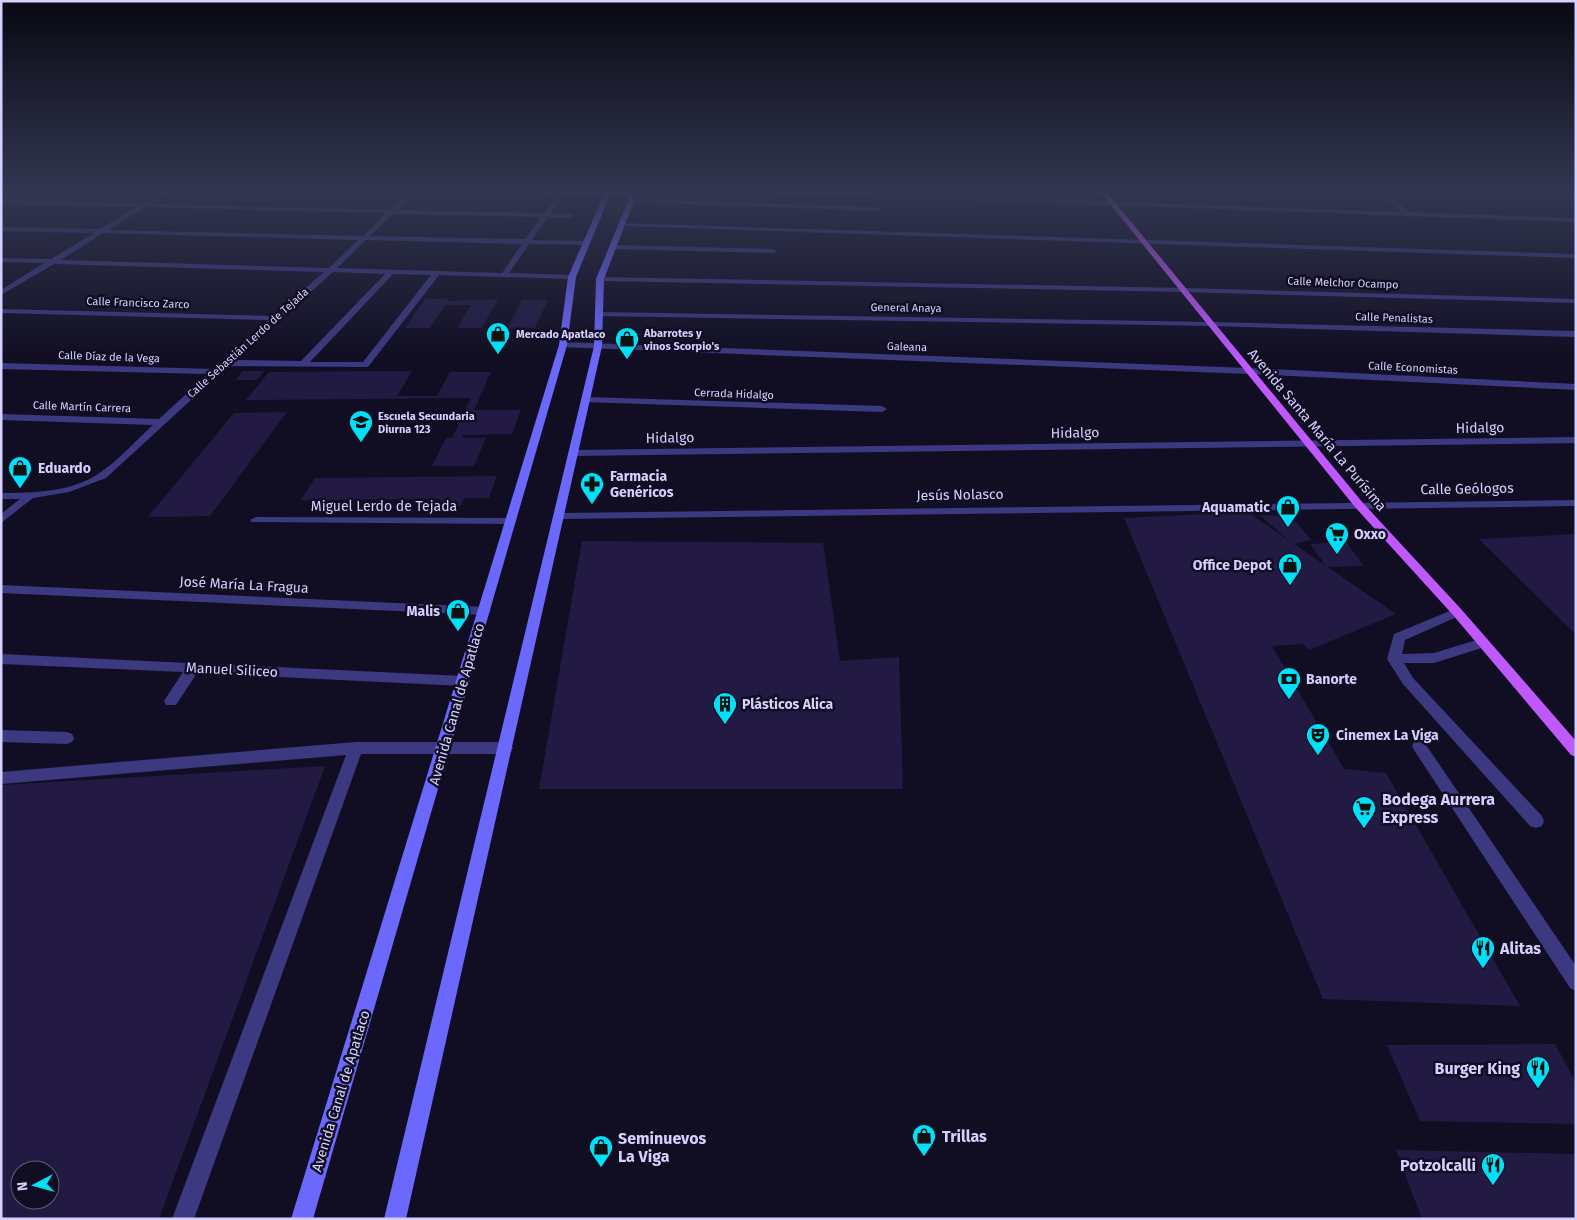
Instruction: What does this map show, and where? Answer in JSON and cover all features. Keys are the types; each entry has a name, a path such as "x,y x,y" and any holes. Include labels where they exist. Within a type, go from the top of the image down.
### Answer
{"main road":[{"name":"Avenida Santa María La Purísima","path":"1148,246 1359,505 1457,612 1576,751"}],"street":[{"path":"1,294 76,246"},
{"name":"Calle Sebastián Lerdo de Tejada","path":"1,496 29,497 76,488 102,476 357,246"},
{"path":"504,275 523,246"},
{"name":"Avenida Canal de Apatlaco","path":"302,1219 445,748 463,681 563,345 572,277 585,246"},
{"path":"1266,246 1576,256"},
{"path":"394,1219 561,516 598,346 600,279 613,247 773,251"},
{"path":"1,260 572,277"},
{"path":"303,364 390,273"},
{"path":"225,364 365,365 436,274"},
{"name":"Calle Melchor Ocampo","path":"600,279 1185,290 1576,301"},
{"name":"Calle Francisco Zarco","path":"1,311 275,318"},
{"name":"General Anaya","path":"600,314 1212,324"},
{"name":"Calle Penalistas","path":"1212,324 1576,334"},
{"name":"Galeana","path":"563,345 1249,372"},
{"name":"Calle Díaz de la Vega","path":"1,366 216,372"},
{"name":"Calle Economistas","path":"1249,372 1576,387"},
{"name":"Cerrada Hidalgo","path":"586,400 882,409"},
{"name":"Calle Martín Carrera","path":"1,417 161,422"},
{"name":"Hidalgo","path":"574,453 1576,440"},
{"path":"1,520 29,497"},
{"name":"Calle Geólogos","path":"1359,505 1576,503"},
{"name":"Jesús Nolasco","path":"561,516 1359,505"},
{"name":"Miguel Lerdo de Tejada","path":"256,520 511,521"},
{"name":"José María La Fragua","path":"1,589 485,611"},
{"path":"1457,612 1400,637 1394,659 1408,681 1536,821"},
{"path":"1394,659 1434,658 1483,643"},
{"name":"Manuel Siliceo","path":"1,659 463,681"},
{"path":"171,701 193,669"},
{"path":"1,736 68,738"},
{"path":"1419,746 1576,982"},
{"path":"1,778 356,748 506,748"},
{"path":"183,1219 356,748"}],"building":[{"path":"425,299 449,299 447,301 498,299 482,328 457,328 471,305 445,305 430,328 405,328"},
{"path":"522,300 548,300 535,328 507,329"},
{"path":"243,371 264,371 257,380 235,380"},
{"path":"412,371 397,396 437,396 450,372 491,372 474,410 521,410 512,434 463,435 462,438 486,438 474,466 432,466 446,438 452,438 471,398 246,400 269,372"},
{"path":"287,412 210,516 148,517 234,413"},
{"path":"497,476 489,498 464,498 461,506 437,506 440,499 301,500 315,478"},
{"path":"1248,512 1291,542 1259,515 1291,516 1311,540 1294,544 1396,614 1309,650 1303,644 1272,646 1344,769 1386,773 1520,1006 1323,999 1124,518"},
{"path":"1576,534 1576,635 1479,539"},
{"name":"Plásticos Alica","path":"582,541 823,543 840,661 899,657 903,789 539,789"},
{"name":"Oxxo","path":"1346,542 1364,566 1327,567 1310,544"},
{"path":"325,766 159,1219 1,1219 1,785"},
{"path":"1555,1044 1576,1083 1576,1124 1420,1121 1387,1045"},
{"name":"Potzolcalli","path":"1396,1150 1576,1154 1576,1219 1422,1219"}],"place":[{"name":"Mercado Apatlaco","path":"498,355"},
{"name":"Abarrotes y vinos Scorpio's","path":"627,360"},
{"name":"Escuela Secundaria Diurna 123","path":"361,443"},
{"name":"Eduardo","path":"20,489"},
{"name":"Farmacia Genéricos","path":"592,505"},
{"name":"Aquamatic","path":"1288,528"},
{"name":"Oxxo","path":"1337,555"},
{"name":"Office Depot","path":"1290,586"},
{"name":"Malis","path":"458,632"},
{"name":"Banorte","path":"1289,700"},
{"name":"Plásticos Alica","path":"725,725"},
{"name":"Cinemex La Viga","path":"1318,756"},
{"name":"Bodega Aurrera Express","path":"1364,829"},
{"name":"Alitas","path":"1483,969"},
{"name":"Burger King","path":"1538,1089"},
{"name":"Trillas","path":"924,1157"},
{"name":"Seminuevos La Viga","path":"601,1168"},
{"name":"Potzolcalli","path":"1493,1186"}]}
